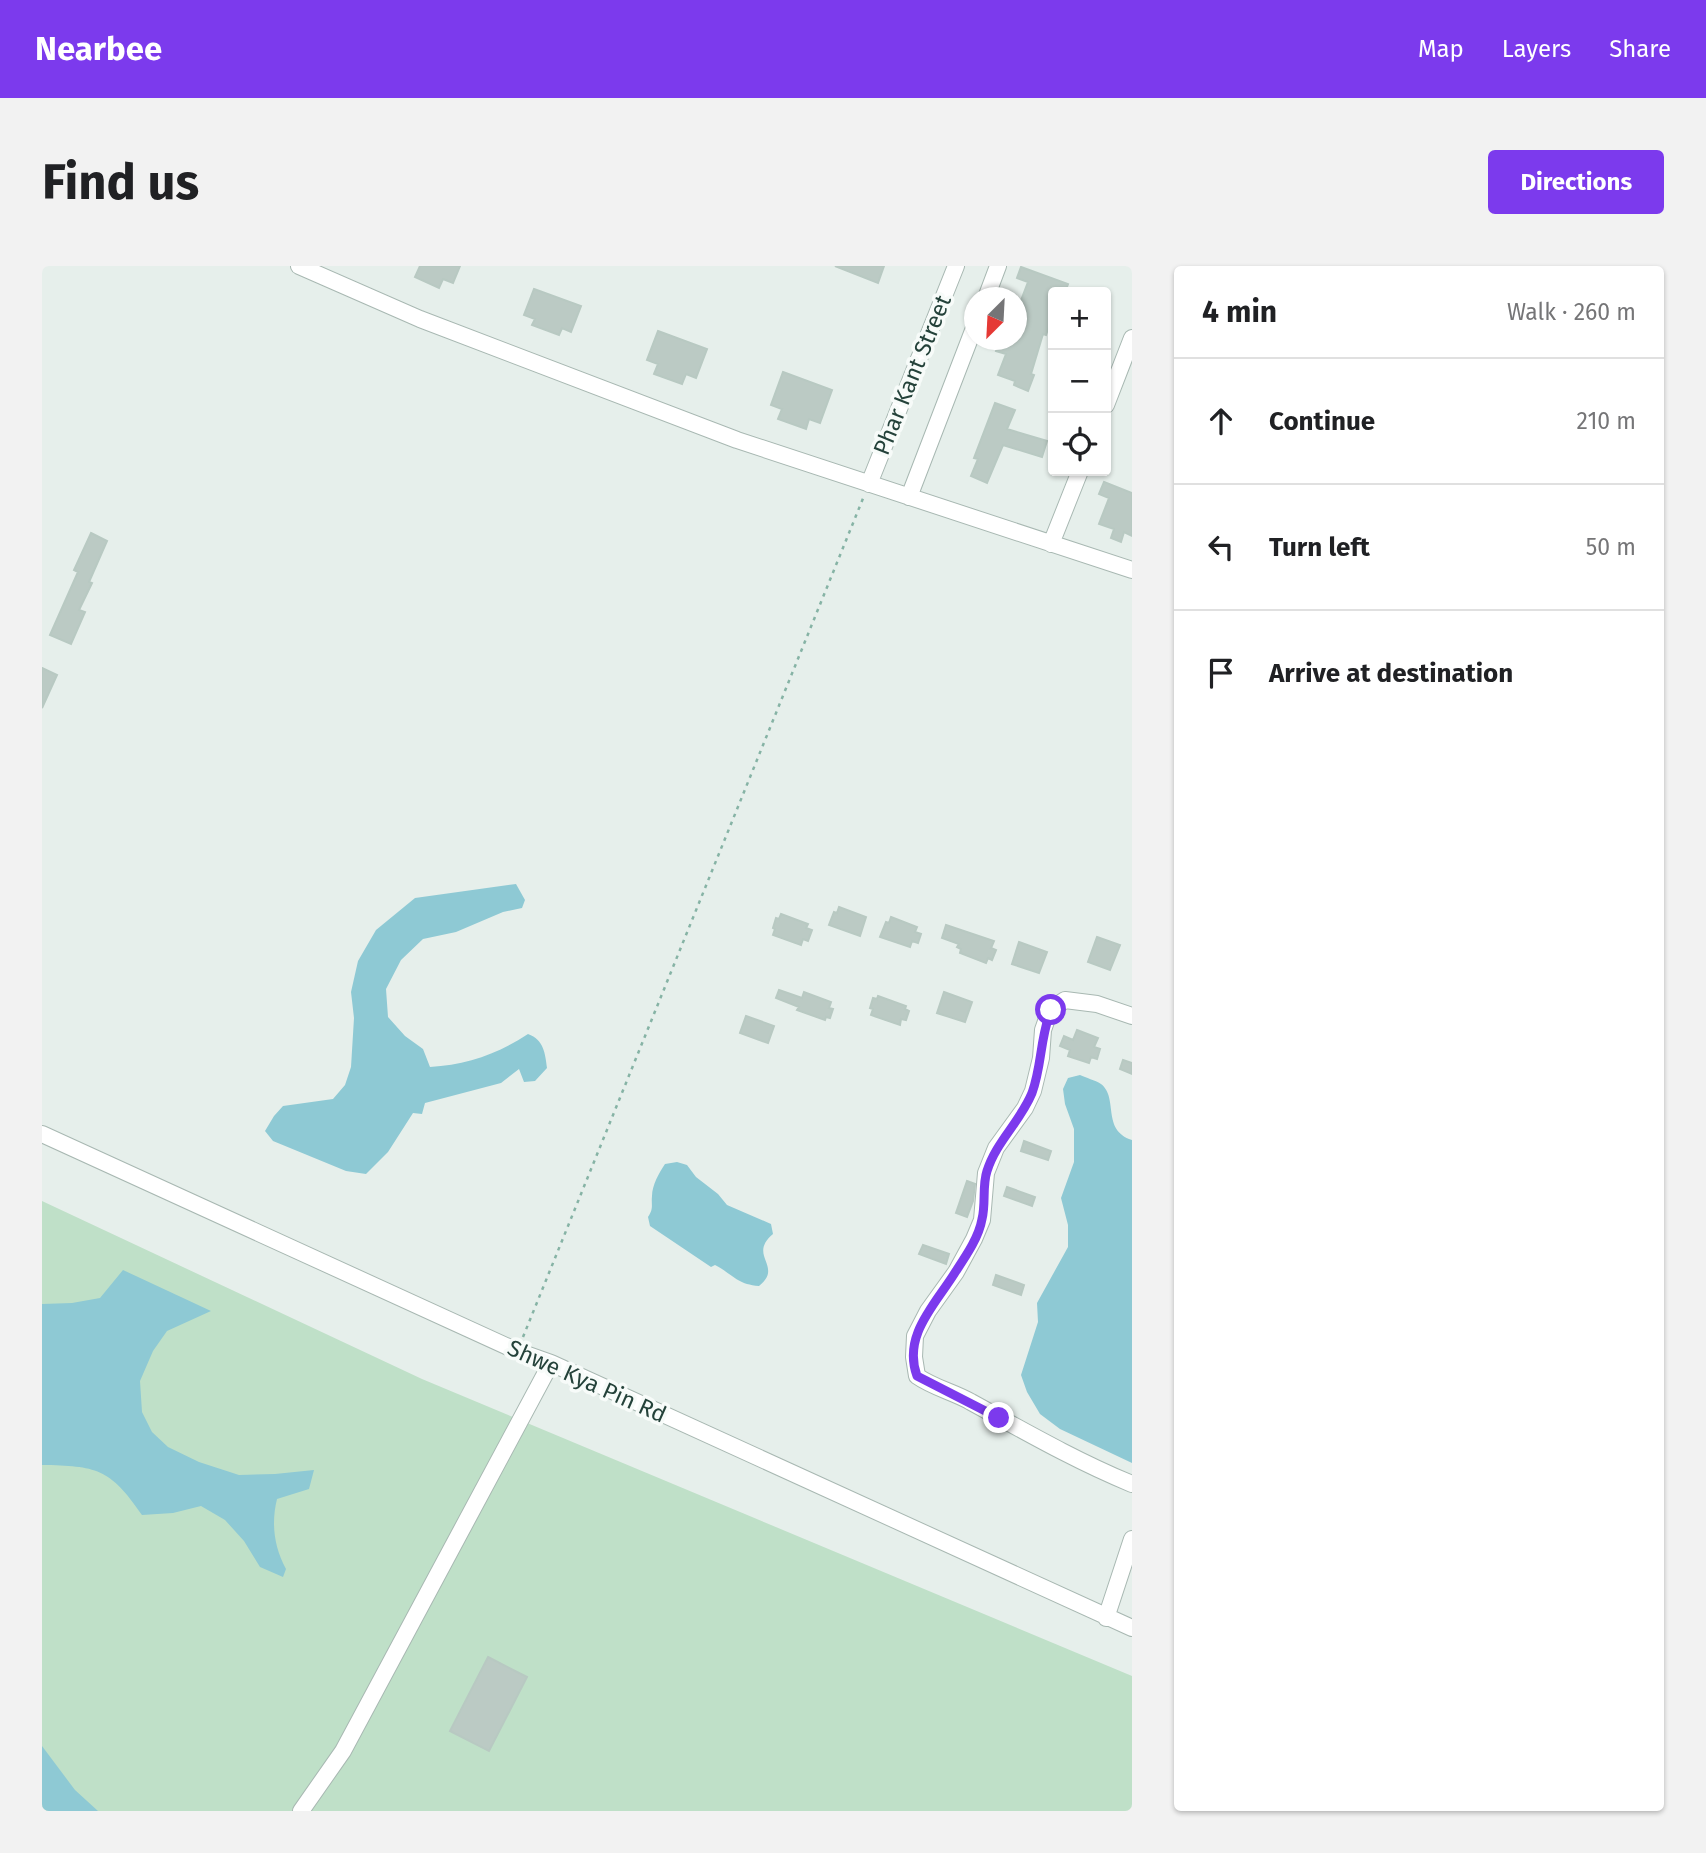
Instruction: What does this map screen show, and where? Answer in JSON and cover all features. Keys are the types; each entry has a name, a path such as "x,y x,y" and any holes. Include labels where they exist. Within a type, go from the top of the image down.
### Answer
{"street":[{"path":"299,266 420,319 737,440 1132,570"},
{"name":"Phar Kant Street","path":"869,484 956,266"},
{"path":"990,287 998,266"},
{"path":"1111,392 1132,338"},
{"path":"909,497 966,350"},
{"path":"1051,544 1078,476"},
{"path":"1132,1016 1097,1004 1065,1000 1051,1010 1043,1030 1041,1058 1032,1091 1025,1108 996,1148 986,1173 982,1220 956,1272 928,1311 915,1336 914,1357 917,1376 925,1381 967,1400 1088,1466 1132,1484"},
{"name":"Shwe Kya Pin Rd","path":"42,1134 1132,1628"},
{"path":"301,1811 343,1751 551,1363"},
{"path":"1106,1618 1132,1539"}],"path":[{"path":"517,1351 869,484"}],"green space":[{"path":"42,1201 422,1379 1132,1676 1132,1811 42,1811"}],"water":[{"path":"516,884 525,900 522,908 503,912 456,932 423,939 401,960 386,989 388,1017 405,1036 423,1049 430,1067 481,1057 528,1034 541,1043 547,1068 535,1081 524,1082 519,1069 501,1083 425,1103 422,1114 413,1113 388,1152 366,1174 346,1171 273,1141 265,1131 283,1106 333,1099 345,1085 351,1067 354,1018 351,992 358,961 376,930 415,898"},
{"path":"1080,1075 1101,1084 1106,1090 1113,1122 1123,1135 1132,1140 1132,1463 1060,1429 1040,1414 1021,1375 1038,1322 1037,1303 1068,1247 1068,1225 1061,1198 1074,1162 1074,1129 1063,1089 1068,1078"},
{"path":"677,1162 687,1165 696,1177 718,1194 727,1205 771,1224 773,1234 763,1249 768,1273 759,1286 740,1281 715,1265 711,1267 650,1226 648,1217 652,1209 652,1192 656,1179 665,1164"},
{"path":"123,1270 211,1311 167,1331 153,1351 140,1381 142,1412 152,1432 168,1447 199,1462 239,1475 314,1470 309,1489 277,1499 274,1526 276,1544 286,1569 283,1577 260,1567 244,1541 225,1520 201,1506 173,1513 142,1515 131,1499 111,1479 100,1473 76,1467 42,1465 42,1304 100,1298"},
{"path":"42,1746 75,1790 98,1811 42,1811"}],"building":[{"path":"420,266 460,266 453,283 443,279 439,288 415,277"},
{"path":"835,266 884,266 878,283"},
{"path":"1021,267 1068,284 1067,287 1048,287 1048,329 1046,335 1043,334 1028,391 1014,385 1015,381 998,375 1006,354 996,350 1027,350 1028,282 1017,278"},
{"path":"534,289 581,306 571,332 562,328 559,335 532,325 535,319 524,315"},
{"path":"658,331 707,349 696,378 686,374 682,384 654,374 658,364 647,360"},
{"path":"783,372 832,390 820,423 809,419 806,429 778,419 782,409 771,405"},
{"path":"995,403 1015,410 1007,429 1047,441 1042,457 1003,445 987,483 971,476 978,459 974,458"},
{"path":"1104,482 1132,493 1132,536 1124,532 1121,542 1111,538 1114,529 1099,524 1109,498 1099,494"},
{"path":"91,533 107,541 79,610 85,612 71,644 50,635 78,572 74,570"},
{"path":"42,668 57,675 42,708"},
{"path":"839,907 866,917 860,936 829,925"},
{"path":"781,914 808,924 806,928 812,930 808,941 803,939 801,945 773,935 776,918 779,919"},
{"path":"891,917 917,927 915,932 921,934 918,943 912,941 910,947 880,937"},
{"path":"946,925 994,941 991,948 996,950 992,960 988,958 986,963 960,953 961,949 957,947 959,944 942,938"},
{"path":"1097,937 1120,945 1110,970 1088,962"},
{"path":"1019,942 1047,952 1039,973 1012,964"},
{"path":"779,990 802,998 804,992 831,1002 829,1008 833,1009 830,1018 826,1017 825,1020 797,1010 799,1007 776,998"},
{"path":"944,992 972,1002 965,1022 937,1013"},
{"path":"878,996 906,1006 905,1009 909,1011 906,1020 901,1019 900,1025 871,1015 873,998 877,999"},
{"path":"746,1016 774,1026 768,1043 740,1033"},
{"path":"1077,1030 1098,1038 1094,1047 1100,1049 1097,1059 1091,1057 1089,1063 1068,1056 1070,1050 1060,1046 1064,1036 1073,1040"},
{"path":"1123,1060 1132,1063 1132,1074 1120,1069"},
{"path":"1024,1141 1051,1151 1048,1160 1021,1151"},
{"path":"967,1181 975,1184 967,1217 956,1213"},
{"path":"1007,1187 1035,1197 1032,1206 1004,1196"},
{"path":"923,1245 949,1254 946,1264 919,1254"},
{"path":"996,1275 1024,1285 1021,1295 993,1285"},
{"path":"488,1657 527,1677 489,1751 450,1731"}],"route":[{"path":"999,1418 917,1376 915,1336 928,1311 956,1272 982,1220 986,1173 996,1148 1025,1108 1032,1091 1041,1058 1043,1030 1051,1010"}]}
